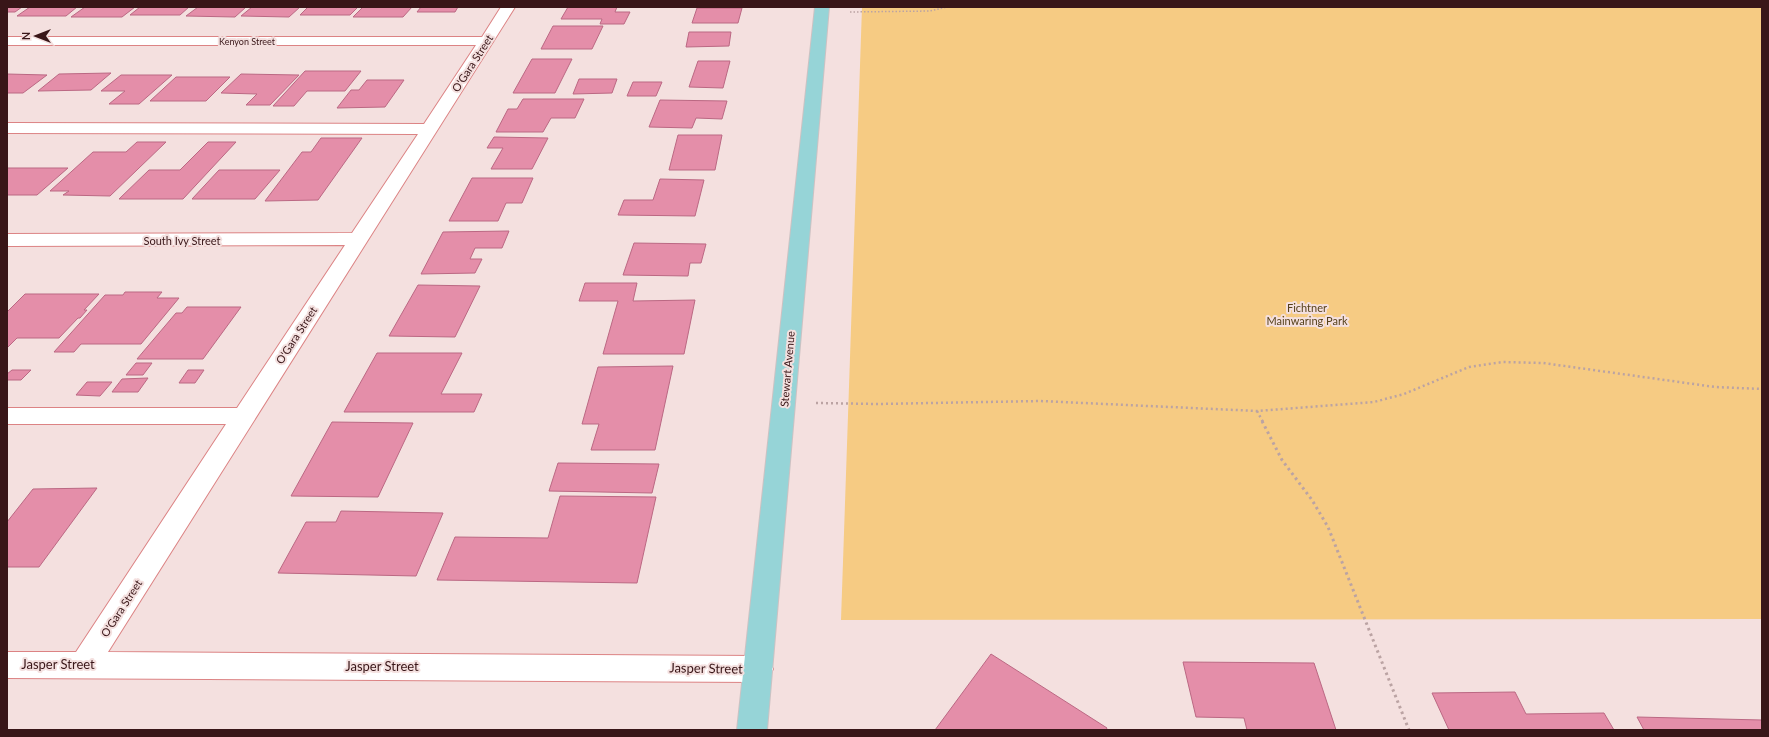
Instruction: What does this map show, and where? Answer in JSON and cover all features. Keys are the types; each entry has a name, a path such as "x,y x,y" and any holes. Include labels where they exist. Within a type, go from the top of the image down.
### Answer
{"main road":[{"name":"Stewart Avenue","path":"752,730 821,9"}],"street":[{"name":"O'Gara Street","path":"85,664 508,7"},
{"name":"Kenyon Street","path":"7,41 486,40"},
{"path":"7,128 429,128"},
{"name":"South Ivy Street","path":"7,240 358,239"},
{"path":"7,416 245,416"},
{"name":"Jasper Street","path":"7,664 758,669"}],"path":[{"path":"821,9 930,11 947,7"},
{"path":"784,403 878,404 1040,401 1257,411 1374,402 1404,394 1469,367 1502,362 1543,363 1715,387 1762,389"},
{"path":"1257,411 1282,460 1312,500 1328,527 1409,730"}],"green space":[{"name":"Fichtner Mainwaring Park","path":"862,7 1762,7 1762,619 841,620"}],"building":[{"path":"7,7 22,7 15,12 7,12"},
{"path":"30,7 77,7 66,16 17,16"},
{"path":"85,7 135,7 122,17 71,17"},
{"path":"140,7 189,7 180,15 130,15"},
{"path":"198,7 246,7 235,17 186,16"},
{"path":"252,7 300,7 289,17 241,16"},
{"path":"308,7 358,7 350,15 300,15"},
{"path":"363,7 412,7 403,17 353,17"},
{"path":"421,7 458,7 455,12 417,12"},
{"path":"568,7 617,7 615,12 630,12 624,24 600,24 602,19 561,19"},
{"path":"697,8 742,8 738,23 692,23"},
{"path":"553,26 603,26 592,49 541,49"},
{"path":"689,32 731,32 729,46 686,47"},
{"path":"532,59 572,59 555,93 513,93"},
{"path":"698,61 730,61 723,88 689,87"},
{"path":"305,71 361,71 345,91 307,91 294,106 273,106"},
{"path":"111,73 91,90 38,91 59,74"},
{"path":"7,74 47,75 23,93 7,93"},
{"path":"241,74 299,75 270,105 246,105 257,94 221,93"},
{"path":"121,75 172,75 139,104 109,104 125,91 101,91"},
{"path":"176,77 230,77 206,101 150,101"},
{"path":"579,79 617,79 612,93 573,94"},
{"path":"367,80 404,80 385,107 337,108 351,90 359,90"},
{"path":"633,82 662,82 656,96 627,96"},
{"path":"523,99 584,99 575,118 551,118 543,132 496,132 508,109 517,109"},
{"path":"660,100 727,101 722,119 696,118 692,128 649,127"},
{"path":"678,135 722,135 715,170 669,170"},
{"path":"494,137 548,138 532,169 491,169 503,148 487,148"},
{"path":"321,138 362,138 318,200 265,201 302,152 311,152"},
{"path":"137,142 166,142 110,196 63,195 69,191 50,191 93,152 126,152"},
{"path":"208,142 236,142 183,199 119,199 149,170 180,170"},
{"path":"7,168 68,168 37,195 7,195"},
{"path":"219,170 280,170 255,199 192,199"},
{"path":"472,178 533,178 522,203 506,203 498,221 449,221"},
{"path":"660,179 704,180 695,216 618,215 624,200 653,200"},
{"path":"509,231 502,248 475,248 470,259 482,259 475,273 421,274 443,232"},
{"path":"634,243 706,244 701,263 690,263 688,276 623,275"},
{"path":"585,283 637,283 633,301 695,300 684,354 603,354 618,301 579,301"},
{"path":"418,285 480,286 455,337 389,336"},
{"path":"125,292 162,292 157,298 179,298 141,344 81,344 74,352 54,352 105,295 123,295"},
{"path":"25,294 99,294 84,310 87,310 80,318 78,318 59,338 17,338 7,348 7,312"},
{"path":"187,307 241,307 203,359 137,359 176,313 182,313"},
{"path":"377,353 462,353 441,394 482,394 474,412 344,412"},
{"path":"136,363 152,363 143,375 126,375"},
{"path":"673,366 655,450 591,450 599,424 582,424 598,367"},
{"path":"12,370 31,370 21,380 7,380 7,374"},
{"path":"188,370 204,370 195,383 179,383"},
{"path":"148,378 138,392 112,392 122,379"},
{"path":"87,382 112,382 100,396 76,395"},
{"path":"332,422 413,423 378,497 291,496"},
{"path":"558,463 659,464 652,493 549,491"},
{"path":"97,488 39,567 7,567 7,522 33,489"},
{"path":"560,496 656,497 637,583 437,580 455,537 548,538"},
{"path":"341,511 443,513 416,576 278,573 306,522 336,522"},
{"path":"991,654 1107,728 1106,730 935,730"},
{"path":"1183,662 1314,663 1336,730 1247,730 1244,718 1196,717"},
{"path":"1515,692 1526,714 1604,713 1614,730 1449,730 1432,693"},
{"path":"1637,717 1762,720 1762,730 1644,730"}]}
